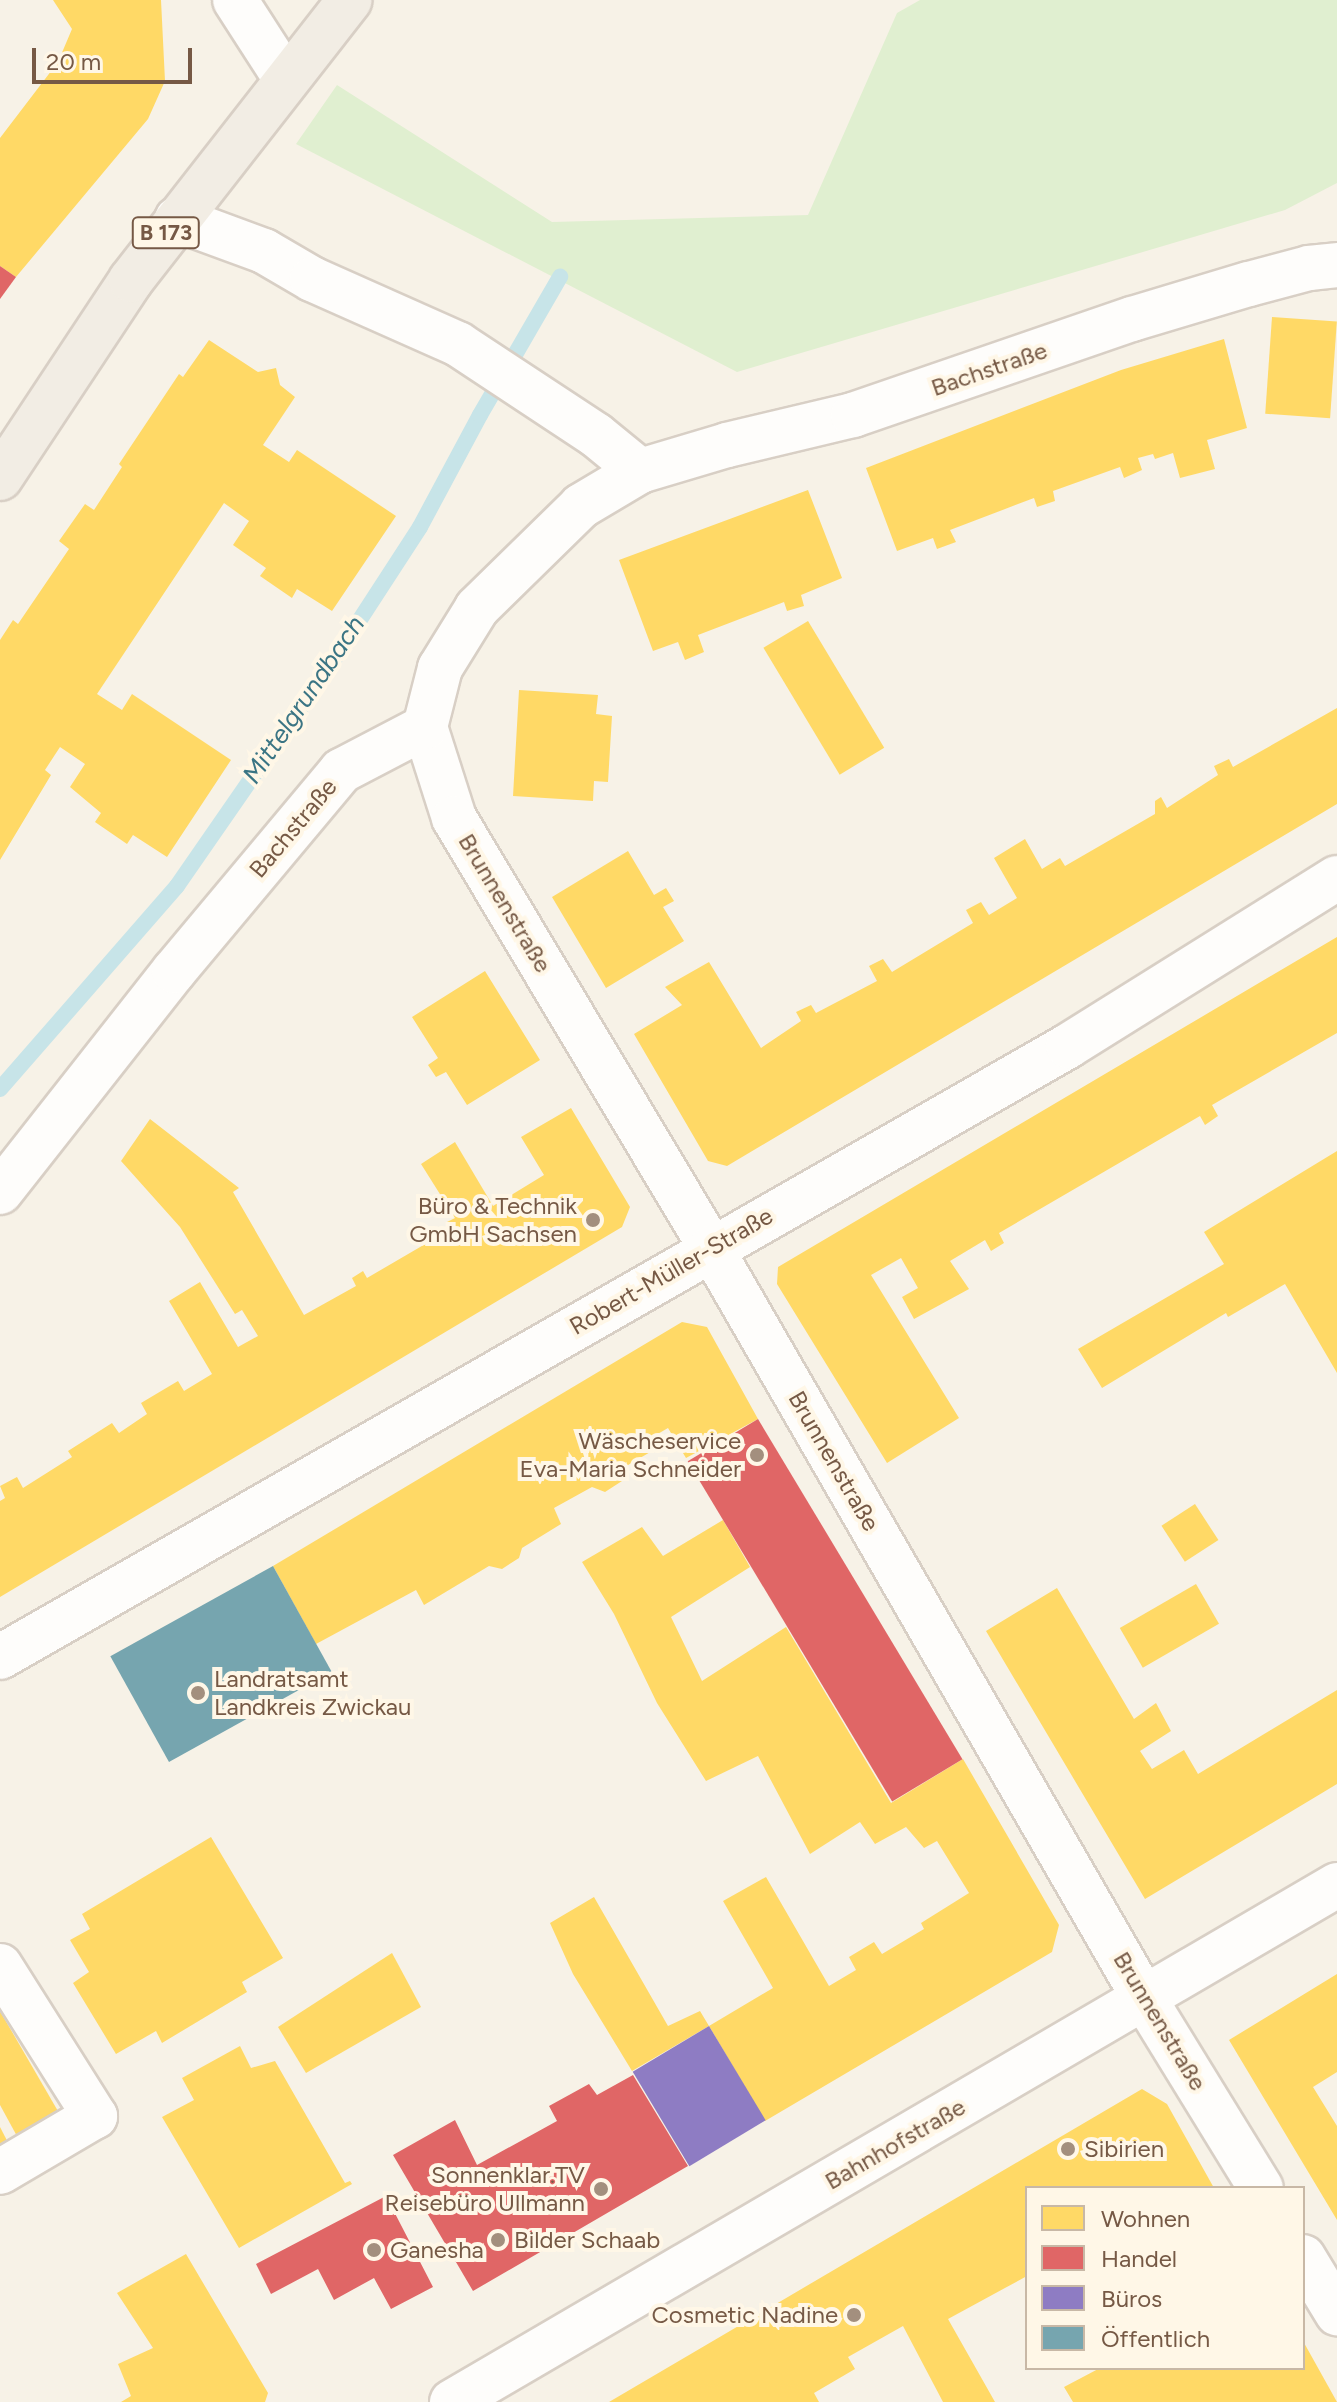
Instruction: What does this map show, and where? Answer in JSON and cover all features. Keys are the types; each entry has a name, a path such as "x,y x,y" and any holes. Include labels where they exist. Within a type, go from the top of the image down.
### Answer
{"main road":[{"name":"B 173","path":"0,478 131,280 350,0"}],"street":[{"path":"235,0 286,79"},
{"path":"177,219 264,251 312,279 458,344 543,399 640,471"},
{"name":"Bachstraße","path":"0,1192 174,971 341,771 425,727 440,668 477,608 581,506 640,471 727,445 853,415 1132,319 1249,284 1309,268 1337,265"},
{"name":"Brunnenstraße","path":"425,727 454,818 711,1248 1144,1998 1260,2186"},
{"name":"Robert-Müller-Straße","path":"0,1657 1068,1046 1337,878"},
{"name":"Bahnhofstraße","path":"452,2402 1337,1885"},
{"path":"0,1966 95,2116 0,2172"},
{"path":"1305,2260 1337,2313"}],"green space":[{"path":"920,0 1337,0 1337,183 1285,210 737,372 296,144 337,85 552,222 808,215 897,13"}],"building: Wohnen":[{"path":"53,0 161,0 165,81 148,119 16,277 0,266 0,138 58,62 72,29"},
{"path":"1272,317 1337,322 1330,418 1265,414"},
{"path":"1224,339 1247,428 1207,440 1215,469 1180,478 1173,453 1155,459 1153,454 1138,458 1142,470 1124,478 1120,467 1053,491 1055,501 1037,507 1034,498 950,530 956,542 937,549 933,538 897,551 866,468 1121,370"},
{"path":"209,340 258,372 276,368 280,385 295,397 263,445 289,462 297,450 396,516 332,611 297,589 292,598 260,576 266,568 233,545 249,521 224,503 97,694 122,710 132,694 231,760 167,857 133,835 127,844 95,822 101,813 70,787 85,764 60,747 45,770 51,775 0,860 0,640 13,620 18,624 69,549 59,541 85,504 94,510 122,467 119,464 179,374 183,377"},
{"path":"808,490 842,578 801,595 804,606 787,611 784,602 698,635 704,652 685,660 678,642 653,651 619,560"},
{"path":"808,621 884,748 840,775 763,648"},
{"path":"519,690 598,695 596,714 612,716 608,782 594,781 593,801 513,796"},
{"path":"1337,708 1337,804 727,1166 708,1161 634,1034 682,1005 665,987 709,962 761,1048 801,1021 796,1012 811,1005 816,1013 877,981 869,966 883,959 892,972 973,923 966,910 981,902 989,915 1017,898 994,858 1025,839 1042,869 1060,858 1065,866 1155,814 1155,801 1161,797 1167,808 1218,775 1214,766 1229,759 1233,767"},
{"path":"628,851 654,895 666,888 674,901 663,907 684,941 606,988 552,897"},
{"path":"1337,937 1337,1033 1212,1105 1218,1116 1205,1125 1200,1116 999,1233 1004,1243 991,1251 985,1240 950,1261 969,1289 914,1319 902,1297 918,1288 901,1258 871,1275 959,1418 887,1463 777,1284 778,1267"},
{"path":"485,971 540,1060 467,1105 446,1072 436,1077 428,1065 438,1058 412,1017"},
{"path":"571,1108 630,1207 622,1227 0,1597 0,1501 5,1498 0,1486 17,1477 23,1488 72,1457 68,1451 112,1423 119,1433 147,1414 141,1403 178,1381 184,1391 212,1374 169,1301 200,1282 238,1347 258,1336 242,1310 235,1314 180,1227 121,1161 150,1119 239,1188 233,1192 304,1315 356,1286 352,1278 363,1271 367,1278 451,1229 447,1222 455,1218 421,1164 455,1142 493,1206 544,1175 521,1137"},
{"path":"1337,1151 1337,1373 1285,1284 1228,1317 1226,1313 1102,1388 1078,1349 1224,1264 1204,1232"},
{"path":"682,1322 707,1327 758,1419 686,1458 668,1428 649,1439 652,1451 623,1468 622,1481 605,1492 592,1487 554,1508 561,1524 522,1548 519,1558 502,1569 489,1566 424,1605 416,1590 316,1644 273,1566"},
{"path":"1195,1504 1218,1540 1185,1562 1161,1526"},
{"path":"723,1520 750,1567 671,1617 702,1681 786,1627 891,1803 963,1759 1059,1925 1052,1952 765,2121 709,2026 773,1988 723,1901 766,1877 829,1986 856,1970 849,1957 874,1942 882,1954 924,1929 921,1923 969,1893 937,1841 924,1848 906,1827 875,1844 860,1822 810,1854 758,1756 706,1781 657,1703 614,1614 582,1562 642,1527 663,1556"},
{"path":"1196,1584 1219,1624 1143,1668 1120,1628"},
{"path":"1057,1588 1134,1719 1156,1703 1171,1731 1140,1751 1152,1769 1184,1750 1198,1774 1337,1690 1337,1784 1145,1899 986,1631"},
{"path":"211,1837 283,1958 242,1982 247,1992 162,2043 156,2031 116,2054 73,1983 89,1972 70,1940 90,1929 82,1914"},
{"path":"594,1897 668,2026 700,2011 709,2026 632,2071 573,1974 550,1923"},
{"path":"392,1953 421,2007 306,2073 278,2027"},
{"path":"1337,1974 1337,2072 1313,2087 1337,2126 1337,2220 1229,2040"},
{"path":"0,2011 66,2125 24,2149 0,2105"},
{"path":"240,2046 251,2068 275,2061 345,2183 350,2181 352,2184 239,2248 162,2117 194,2100 182,2078"},
{"path":"1142,2089 1167,2104 1213,2186 1025,2186 1025,2277 948,2319 995,2402 943,2402 903,2326 848,2357 855,2369 814,2393 819,2402 609,2402"},
{"path":"0,2127 15,2156 0,2165"},
{"path":"186,2254 268,2393 265,2402 121,2402 131,2396 118,2364 153,2348 117,2293"},
{"path":"1305,2345 1337,2402 1073,2402 1064,2387 1096,2370 1305,2370"}],"building: Handel":[{"path":"0,266 16,277 0,299"},
{"path":"758,1419 962,1759 892,1802 688,1461"},
{"path":"633,2075 688,2166 473,2291 393,2155 455,2120 477,2165 557,2121 549,2106 589,2084 597,2095"},
{"path":"386,2196 433,2287 391,2309 374,2278 334,2300 318,2269 271,2294 256,2264"}],"building: Büros":[{"path":"709,2026 766,2120 689,2166 633,2072"}],"building: Öffentlich":[{"path":"273,1566 332,1672 169,1762 110,1656"}],"waterway":[{"name":"Mittelgrundbach","path":"0,1089 177,886 333,661 420,527 560,277"}],"place":[{"name":"Büro & Technik GmbH Sachsen","path":"593,1220"},
{"name":"Wäscheservice Eva-Maria Schneider","path":"757,1455"},
{"name":"Landratsamt Landkreis Zwickau","path":"198,1693"},
{"name":"Sibirien","path":"1068,2149"},
{"name":"Sonnenklar.TV Reisebüro Ullmann","path":"601,2189"},
{"name":"Bilder Schaab","path":"498,2240"},
{"name":"Ganesha","path":"374,2250"},
{"name":"Cosmetic Nadine","path":"854,2315"}]}
